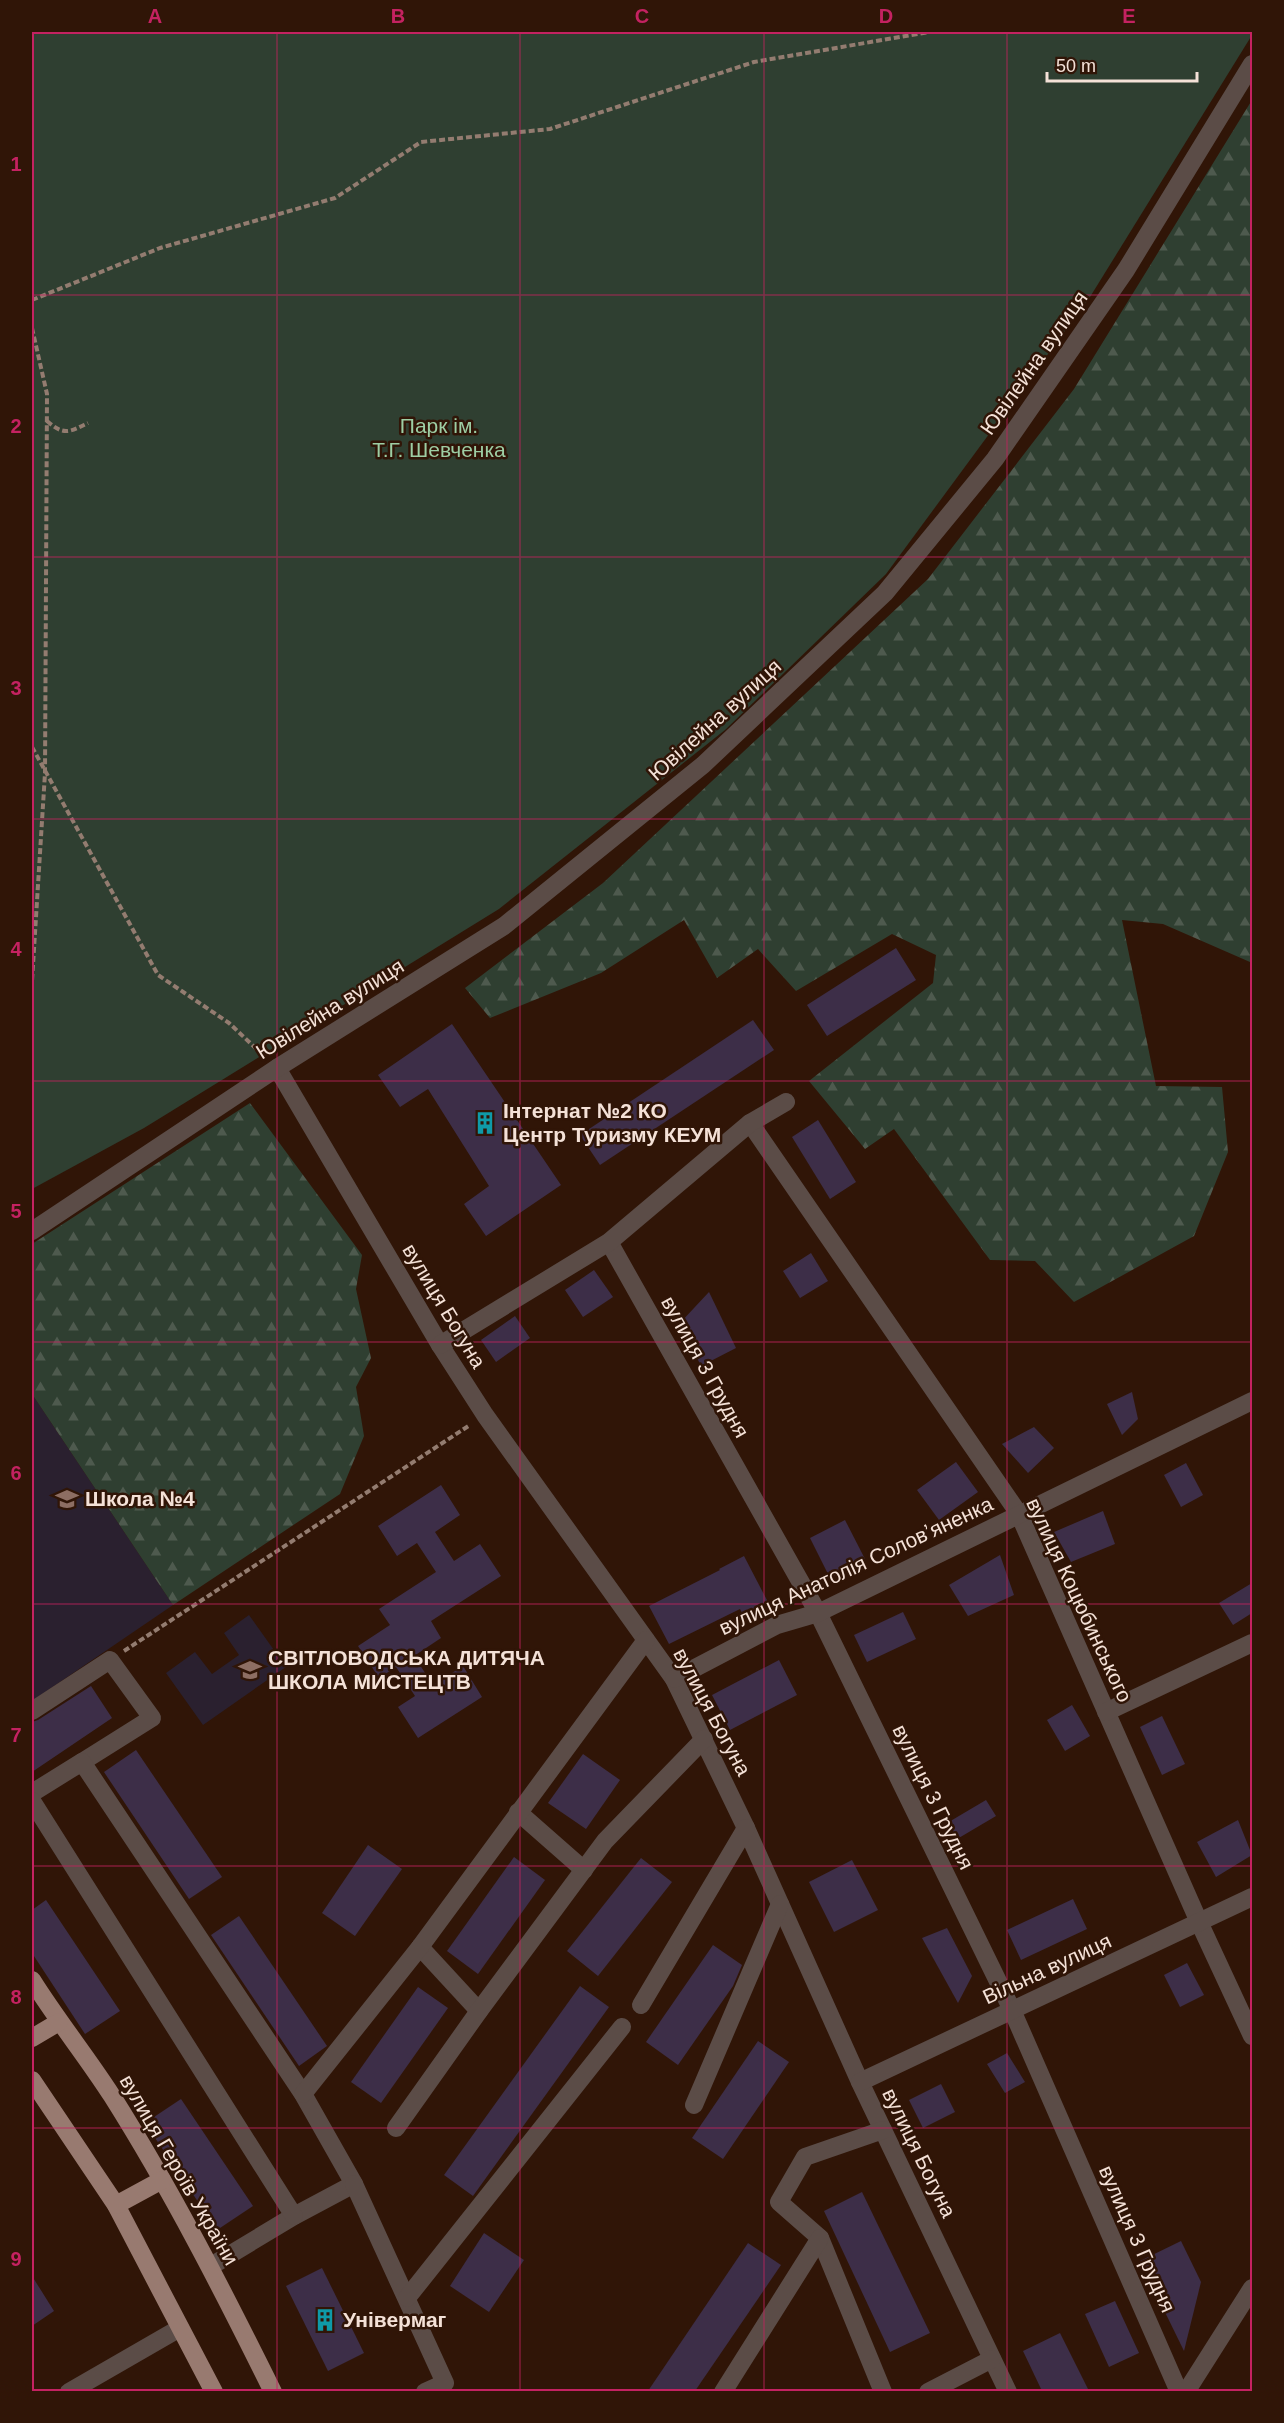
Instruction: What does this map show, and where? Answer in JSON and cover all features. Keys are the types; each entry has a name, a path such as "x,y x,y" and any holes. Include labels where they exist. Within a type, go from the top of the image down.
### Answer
{"main road":[{"name":"вулиця Героїв України","path":"32,1980 58,2022 111,2095 162,2180 211,2266 273,2391"},
{"path":"32,2038 58,2022"},
{"path":"32,2080 116,2205 214,2391"},
{"path":"116,2205 162,2180"}],"street":[{"name":"Ювілейна вулиця","path":"32,1231 277,1068 504,926 703,765 885,593 995,459 1126,270 1252,64"},
{"name":"вулиця Богуна","path":"277,1068 440,1345 485,1415 674,1679 746,1828 860,2082 1008,2391"},
{"path":"440,1345 609,1242 750,1123 786,1102"},
{"name":"вулиця Коцюбинського","path":"750,1123 1018,1514 1252,2036"},
{"name":"вулиця 3 Грудня","path":"609,1242 818,1613 1012,2010 1179,2391"},
{"name":"вулиця Анатолія Соловʼяненка","path":"674,1679 777,1625 818,1613 1252,1401"},
{"path":"303,2094 420,1947 646,1640"},
{"path":"1106,1712 1252,1643"},
{"path":"32,1711 110,1660 152,1718 32,1793"},
{"path":"396,2128 605,1841 704,1738"},
{"path":"82,1762 303,2094 354,2184 445,2383 425,2391"},
{"path":"32,1801 294,2216"},
{"path":"518,1812 584,1870"},
{"path":"640,2005 746,1828"},
{"name":"Вільна вулиця","path":"860,2082 1252,1897"},
{"path":"694,2105 780,1904"},
{"path":"420,1947 479,2011"},
{"path":"406,2298 622,2027"},
{"path":"883,2130 806,2157 779,2202 820,2238 883,2391"},
{"path":"211,2266 294,2216 354,2184"},
{"path":"723,2391 820,2238"},
{"path":"1186,2391 1252,2289"},
{"path":"69,2391 180,2328"},
{"path":"928,2391 992,2359"}],"path":[{"path":"32,300 160,248 335,198 421,142 549,129 754,62 929,32"},
{"path":"32,328 47,394 45,773 32,981"},
{"path":"47,421 57,430 69,432 88,423"},
{"path":"32,747 158,975 229,1023 277,1068"},
{"path":"110,1660 485,1415"}],"shaded area":[{"name":"Школа №4","path":"32,1394 173,1605 32,1701"},
{"name":"СВІТЛОВОДСЬКА ДИТЯЧА ШКОЛА МИСТЕЦТВ","path":"249,1615 286,1667 203,1725 166,1673 195,1652 212,1674 239,1655 224,1633"}],"green space":[{"name":"Парк ім. Т.Г. Шевченка","path":"32,32 1252,32 1252,35 1090,297 886,574 725,730 499,909 144,1128 32,1189"},
{"path":"1252,100 1252,954 1250,962 1163,924 1122,920 1156,1086 1222,1087 1228,1152 1194,1236 1074,1302 1035,1261 990,1260 894,1129 865,1149 809,1081 933,983 936,955 892,934 796,991 758,949 717,978 684,920 601,973 490,1018 465,988 603,883 928,579 1074,389"},
{"path":"250,1103 362,1255 356,1289 371,1358 356,1387 364,1436 340,1494 173,1605 32,1394 32,1244"}],"building":[{"path":"896,948 916,980 827,1036 807,1005"},
{"path":"753,1020 774,1050 600,1165 580,1135"},
{"name":"Інтернат №2 КО Центр Туризму КЕУМ","path":"452,1024 561,1185 486,1236 464,1204 489,1186 428,1089 400,1107 378,1075"},
{"path":"818,1120 856,1182 830,1199 792,1137"},
{"path":"811,1253 828,1281 800,1298 783,1271"},
{"path":"594,1270 613,1297 583,1317 565,1290"},
{"path":"709,1292 736,1348 701,1366 680,1323"},
{"path":"515,1316 530,1338 496,1362 481,1340"},
{"path":"1132,1392 1138,1419 1122,1435 1107,1404"},
{"path":"1034,1427 1054,1448 1028,1473 1002,1444"},
{"path":"956,1462 978,1492 939,1520 917,1490"},
{"path":"1186,1463 1203,1495 1181,1507 1164,1475"},
{"path":"441,1485 460,1515 435,1532 454,1561 480,1544 501,1576 431,1621 441,1638 414,1656 433,1685 463,1666 482,1697 418,1738 398,1707 415,1696 396,1667 379,1678 358,1646 390,1625 379,1609 436,1572 417,1543 397,1556 378,1526"},
{"path":"1103,1511 1115,1544 1071,1562 1054,1532"},
{"path":"845,1520 865,1559 830,1578 810,1538"},
{"path":"1000,1555 1014,1595 968,1616 949,1585"},
{"path":"744,1556 769,1604 744,1617 740,1609 669,1644 649,1606"},
{"path":"1252,1583 1252,1613 1233,1625 1219,1603"},
{"path":"903,1612 916,1639 867,1662 854,1635"},
{"path":"779,1660 797,1695 730,1730 712,1695"},
{"path":"91,1686 112,1718 32,1772 32,1722"},
{"path":"1072,1705 1090,1736 1065,1751 1047,1720"},
{"path":"1162,1716 1185,1764 1162,1775 1140,1727"},
{"path":"136,1750 222,1877 189,1899 104,1772"},
{"path":"583,1754 620,1780 586,1829 548,1803"},
{"path":"986,1800 996,1816 952,1842 942,1826"},
{"path":"1238,1820 1252,1855 1216,1877 1197,1842"},
{"path":"368,1845 402,1869 355,1936 322,1913"},
{"path":"514,1857 545,1880 478,1974 447,1951"},
{"path":"641,1858 672,1882 598,1976 567,1951"},
{"path":"852,1860 878,1910 834,1932 809,1882"},
{"path":"1073,1899 1087,1929 1021,1960 1007,1930"},
{"path":"46,1900 120,2011 85,2034 32,1953 32,1910"},
{"path":"239,1916 327,2046 299,2066 211,1935"},
{"path":"947,1928 972,1976 958,2003 922,1938"},
{"path":"713,1945 742,1965 733,1986 678,2065 646,2042"},
{"path":"1187,1963 1204,1995 1180,2007 1164,1975"},
{"path":"580,1986 609,2007 473,2196 444,2175"},
{"path":"418,1987 448,2008 381,2103 351,2082"},
{"path":"758,2041 789,2062 723,2159 692,2138"},
{"path":"1007,2053 1025,2082 1005,2093 987,2064"},
{"path":"941,2084 955,2112 923,2128 909,2100"},
{"path":"181,2099 253,2206 217,2230 145,2123"},
{"path":"862,2192 930,2333 890,2352 824,2211"},
{"path":"484,2233 524,2260 489,2312 450,2286"},
{"path":"1181,2241 1201,2282 1184,2351 1140,2261"},
{"path":"748,2243 781,2265 695,2391 648,2391"},
{"name":"Універмаг","path":"322,2268 364,2353 328,2371 286,2286"},
{"path":"32,2276 54,2311 32,2326"},
{"path":"1115,2301 1139,2353 1109,2367 1085,2314"},
{"path":"1060,2333 1089,2391 1042,2391 1023,2351"}],"place":[{"name":"Інтернат №2 КО Центр Туризму КЕУМ","path":"485,1123"},
{"name":"Школа №4","path":"67,1499"},
{"name":"СВІТЛОВОДСЬКА ДИТЯЧА ШКОЛА МИСТЕЦТВ","path":"250,1670"},
{"name":"Універмаг","path":"325,2320"}]}
